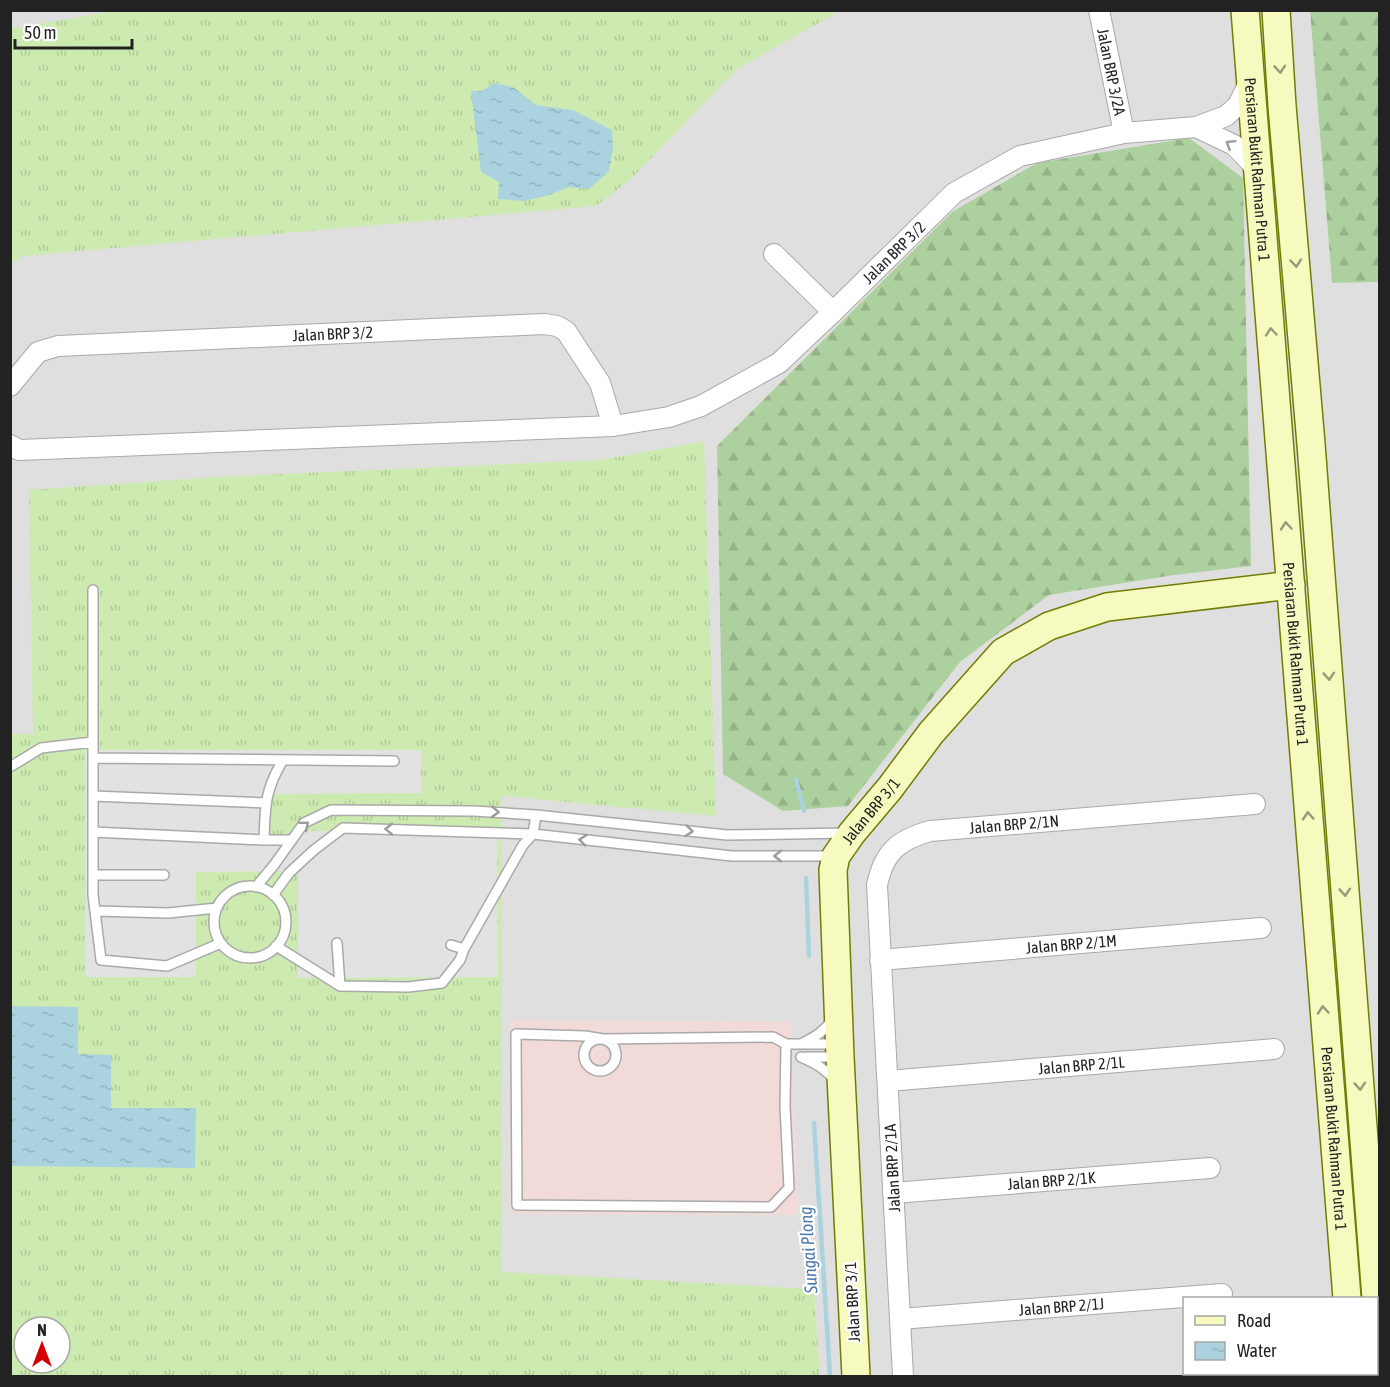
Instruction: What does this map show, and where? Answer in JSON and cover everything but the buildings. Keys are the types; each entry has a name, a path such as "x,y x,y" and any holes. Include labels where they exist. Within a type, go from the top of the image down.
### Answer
{"main road":[{"name":"Persiaran Bukit Rahman Putra 1","path":"1245,10 1347,1297"},
{"name":"Persiaran Bukit Rahman Putra 1","path":"1276,10 1376,1297"},
{"path":"1311,444 1302,467 1308,551 1303,568 1291,585 1314,602 1324,618"},
{"name":"Jalan BRP 3/1","path":"856,1377 838,1011 833,870 836,856 931,733 1003,652 1049,626 1107,607 1291,585"},
{"path":"1378,1321 1380,1348"}],"street":[{"name":"Jalan BRP 3/2A","path":"1099,10 1124,133"},
{"name":"Jalan BRP 3/2","path":"10,445 19,450 613,426 669,417 701,406 779,363 954,193 1020,156 1124,133 1196,127 1226,116 1238,105 1250,81"},
{"path":"1196,127 1234,145 1258,170"},
{"path":"774,254 833,312"},
{"name":"Jalan BRP 3/2","path":"10,386 38,352 58,346 544,324 557,326 566,331 600,383 613,426"},
{"name":"Jalan BRP 2/1N","path":"880,960 877,885 880,868 889,854 901,843 914,836 930,831 1255,804"},
{"name":"Jalan BRP 2/1M","path":"880,960 1262,928"},
{"name":"Jalan BRP 2/1A","path":"880,960 903,1377"},
{"name":"Jalan BRP 2/1L","path":"888,1081 1274,1049"},
{"name":"Jalan BRP 2/1K","path":"893,1193 1210,1168"},
{"name":"Jalan BRP 2/1J","path":"1183,1297 1222,1294"},
{"name":"Jalan BRP 2/1J","path":"900,1319 1183,1297"}],"lane":[{"path":"93,590 93,896 101,960 167,966 221,943"},
{"path":"10,767 41,748 93,742"},
{"path":"93,758 394,761"},
{"path":"264,840 266,803 270,784 283,760"},
{"path":"93,796 266,803"},
{"path":"256,887 304,822 331,810 536,814 727,835 852,833"},
{"path":"276,946 340,986 408,987 442,983 460,960 523,845 533,834 536,814"},
{"path":"273,896 289,873 343,828 533,834 732,856 836,856"},
{"path":"93,832 291,840"},
{"path":"93,875 164,875"},
{"path":"256,887 267,890 280,902 286,918 284,935 274,949 258,957 241,957 225,949 216,935 214,917 220,901 233,890 256,887"},
{"path":"95,911 168,913 217,908"},
{"path":"337,943 340,986"},
{"path":"451,945 464,949"},
{"path":"801,1044 827,1027 838,1011"},
{"path":"786,1044 785,1106 789,1188 771,1207 517,1205 516,1034 603,1038 773,1037 786,1044 801,1044 840,1051"},
{"path":"786,1057 840,1051"},
{"path":"801,1057 818,1064 831,1075 842,1091"}],"shaded area":[{"path":"10,11 1310,11 1332,283 1379,282 1379,1376 11,1376"},
{"path":"85,750 421,750 421,793 269,794 269,844 298,844 298,831 497,830 498,977 298,978 298,871 196,872 196,977 86,977"},
{"path":"510,1020 791,1022 798,1215 510,1214"}],"green space":[{"path":"111,10 840,11 737,69 632,178 596,206 22,256 11,264 11,26 16,28"},
{"path":"1310,11 1379,11 1379,282 1332,283"},
{"path":"1189,138 1243,178 1251,566 1174,575 1049,595 960,662 848,806 783,811 723,774 717,446 952,212 1037,163"},
{"path":"704,441 716,816 502,796 502,1272 814,1289 820,1376 11,1376 10,734 33,734 29,490 217,477 601,460"}],"water":[{"path":"494,83 513,87 536,105 573,110 612,130 613,149 609,171 589,189 569,187 524,201 498,199 499,182 481,172 471,91 482,91"},
{"path":"11,1006 78,1007 78,1054 111,1055 111,1108 196,1108 195,1168 11,1166"}],"waterway":[{"name":"Sungai Plong","path":"796,780 804,811"},
{"name":"Sungai Plong","path":"806,878 809,956"},
{"name":"Sungai Plong","path":"814,1123 830,1376"}]}
